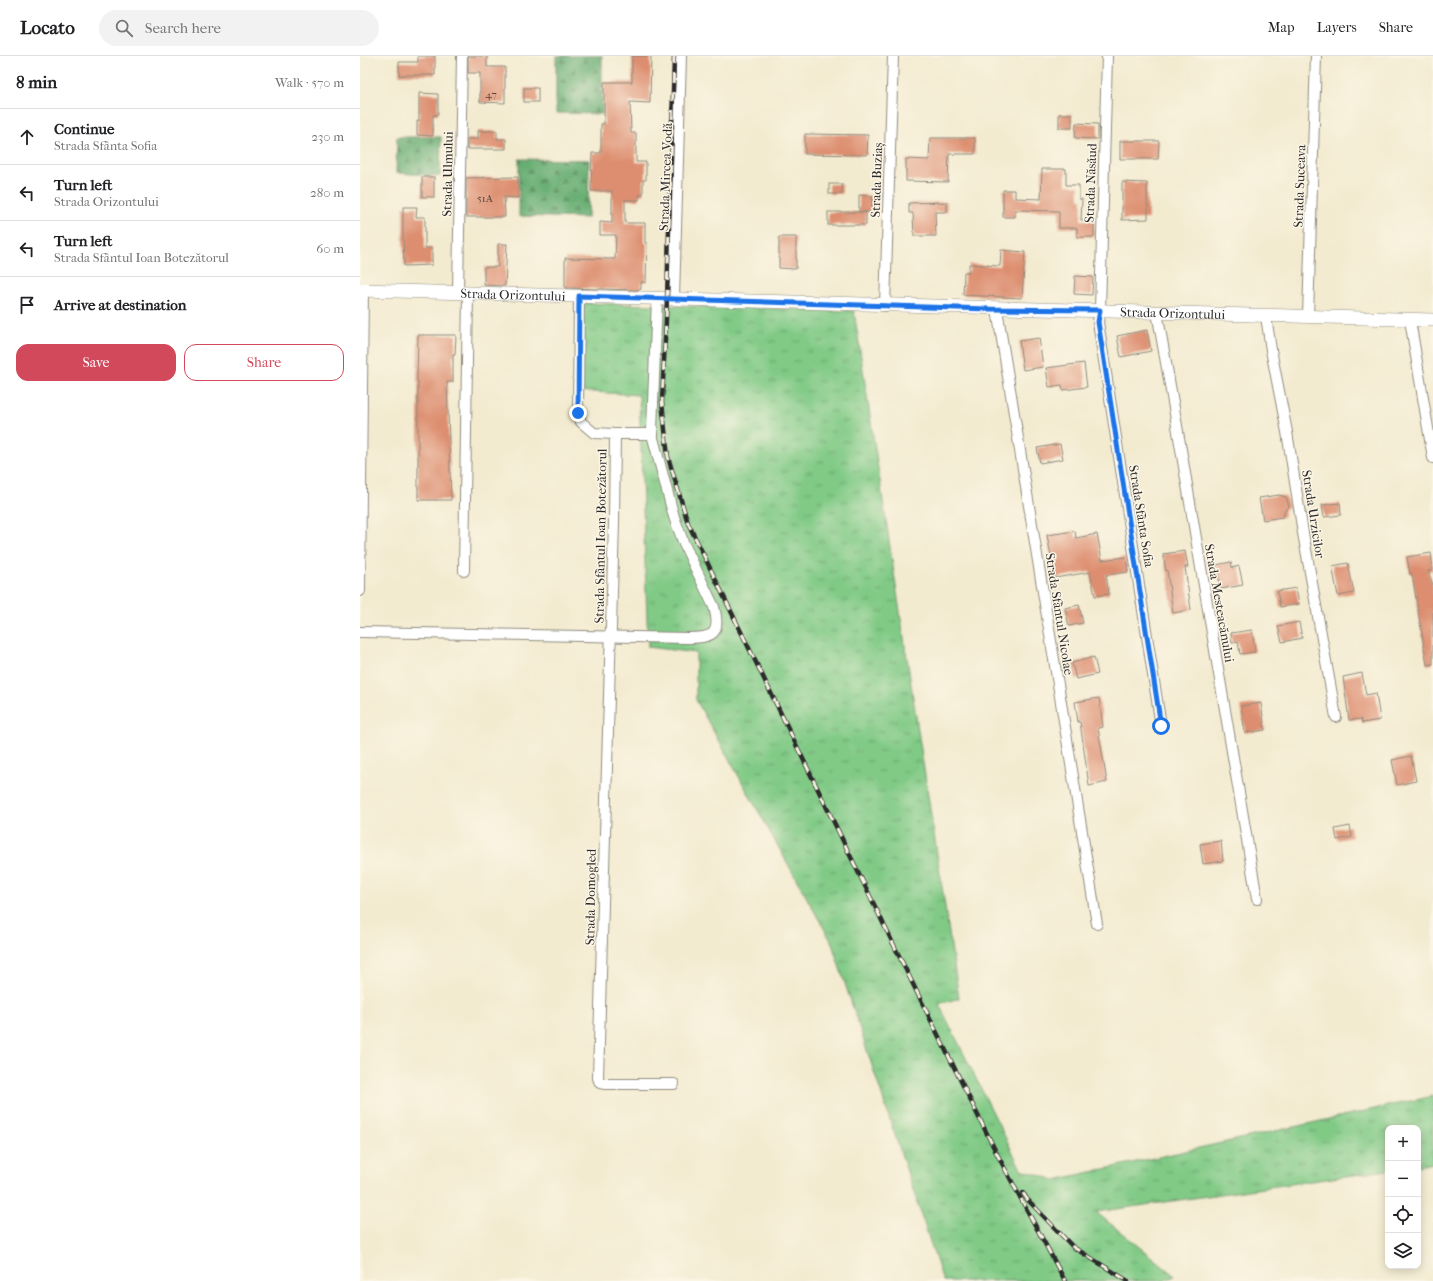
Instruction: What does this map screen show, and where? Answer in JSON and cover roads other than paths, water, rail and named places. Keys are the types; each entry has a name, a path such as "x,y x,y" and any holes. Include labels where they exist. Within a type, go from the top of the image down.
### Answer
{"street":[{"name":"Strada Ulmului","path":"462,56 464,571"},
{"name":"Strada Mircea Vodă","path":"674,298 681,56"},
{"name":"Strada Buziaș","path":"885,306 893,56"},
{"name":"Strada Năsăud","path":"1100,310 1107,56"},
{"name":"Strada Suceava","path":"1308,317 1316,56"},
{"name":"Strada Orizontului","path":"362,290 674,298 885,306 1100,310 1433,320"},
{"path":"360,591 362,290"},
{"name":"Strada Sfântul Ioan Botezătorul","path":"579,296 578,413 581,422 594,433 615,434 611,637"},
{"path":"360,632 611,637 703,638 710,636 715,630 717,623 714,607 684,544 674,517 656,453 653,434 657,298"},
{"name":"Strada Sfântul Nicolae","path":"997,309 1097,924"},
{"name":"Strada Sfânta Sofia","path":"1100,310 1098,322 1161,726"},
{"name":"Strada Mesteacănului","path":"1157,312 1257,899"},
{"name":"Strada Urzicilor","path":"1266,316 1336,717"},
{"path":"1410,320 1433,458"},
{"path":"615,434 653,434"},
{"name":"Strada Domogled","path":"611,637 598,1078 600,1083 605,1084 674,1084"}],"railway":[{"path":"674,56 667,298 662,402 668,457 688,523 997,1154 1065,1281"},
{"path":"1023,1193 1073,1247 1128,1281"}]}
